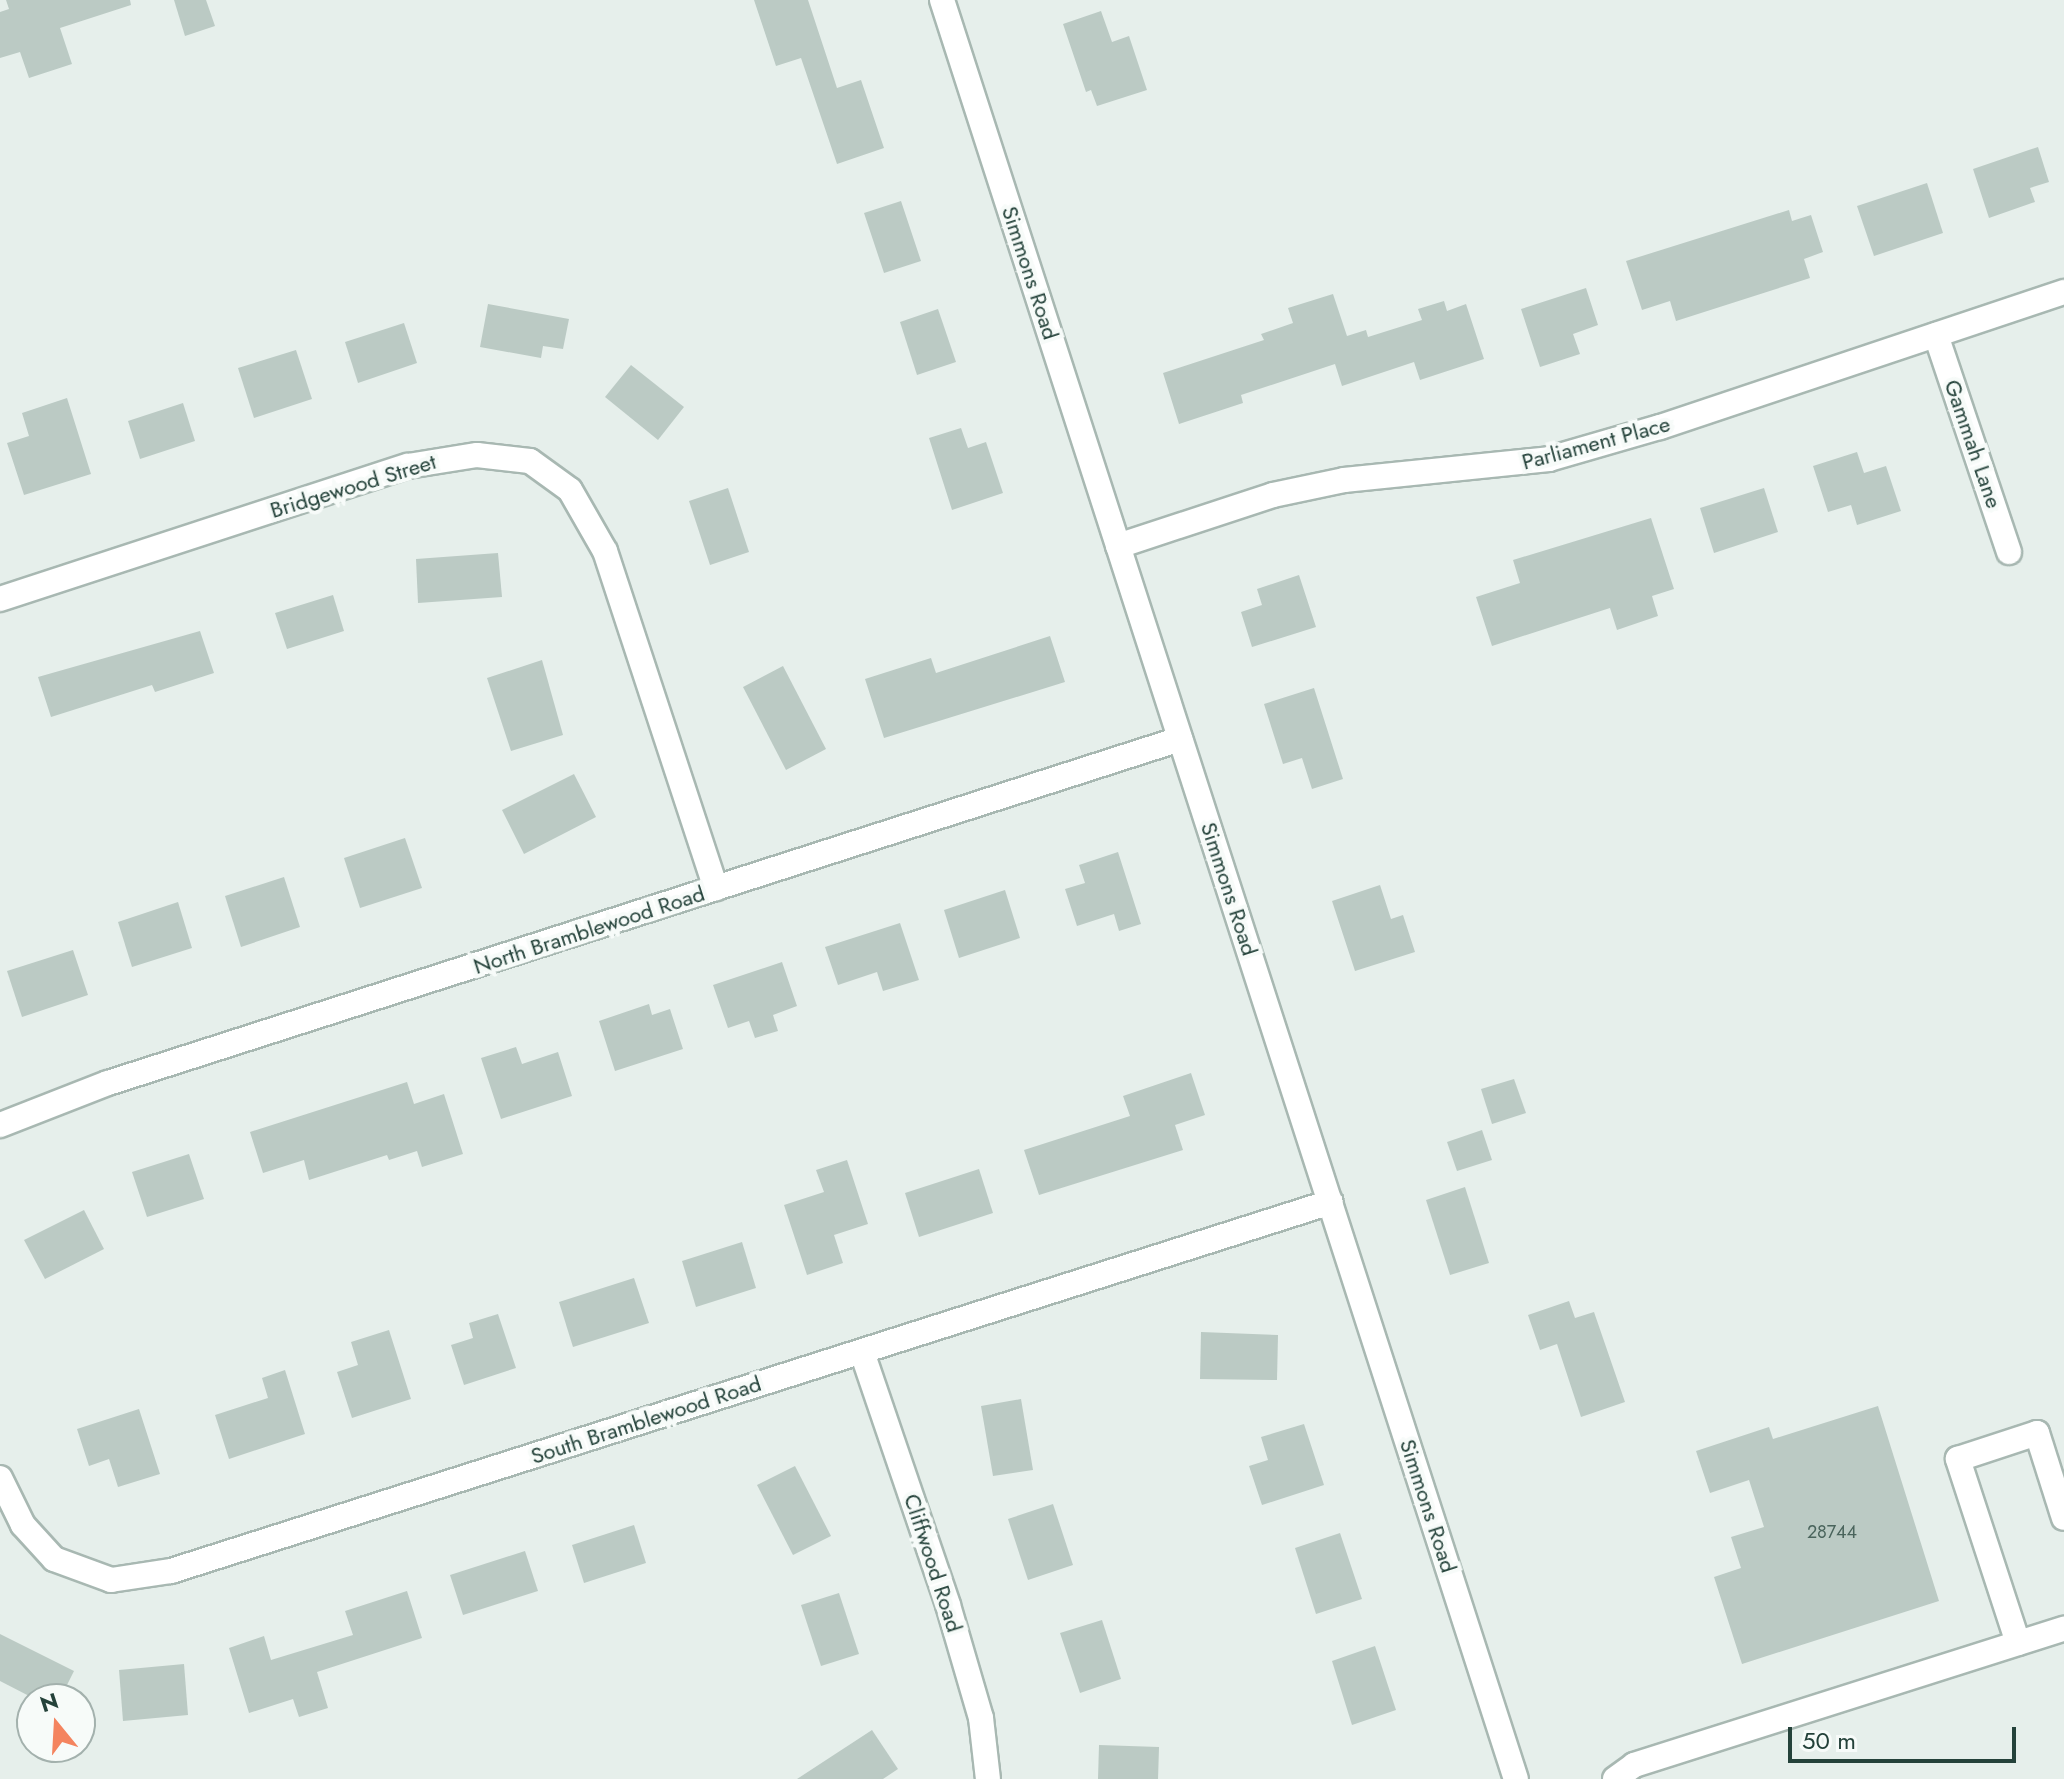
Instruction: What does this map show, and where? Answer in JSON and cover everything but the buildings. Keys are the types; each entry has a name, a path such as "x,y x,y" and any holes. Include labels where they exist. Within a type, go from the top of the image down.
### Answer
{"street":[{"name":"Simmons Road","path":"942,0 1516,1779"},
{"name":"Parliament Place","path":"1118,546 1273,495 1344,480 1549,459 2064,292"},
{"name":"Gammah Lane","path":"1936,335 2009,552"},
{"name":"Bridgewood Street","path":"0,599 408,466 477,455 530,461 570,490 605,551 716,888"},
{"name":"North Bramblewood Road","path":"0,1125 108,1083 1180,739"},
{"name":"South Bramblewood Road","path":"0,1478 23,1525 54,1559 111,1580 186,1566 1331,1202"},
{"name":"Cliffwood Road","path":"862,1352 973,1690 988,1779"},
{"path":"2018,1643 1958,1459 2037,1433 2064,1518"},
{"path":"1615,1779 1634,1765 2064,1629"}]}
